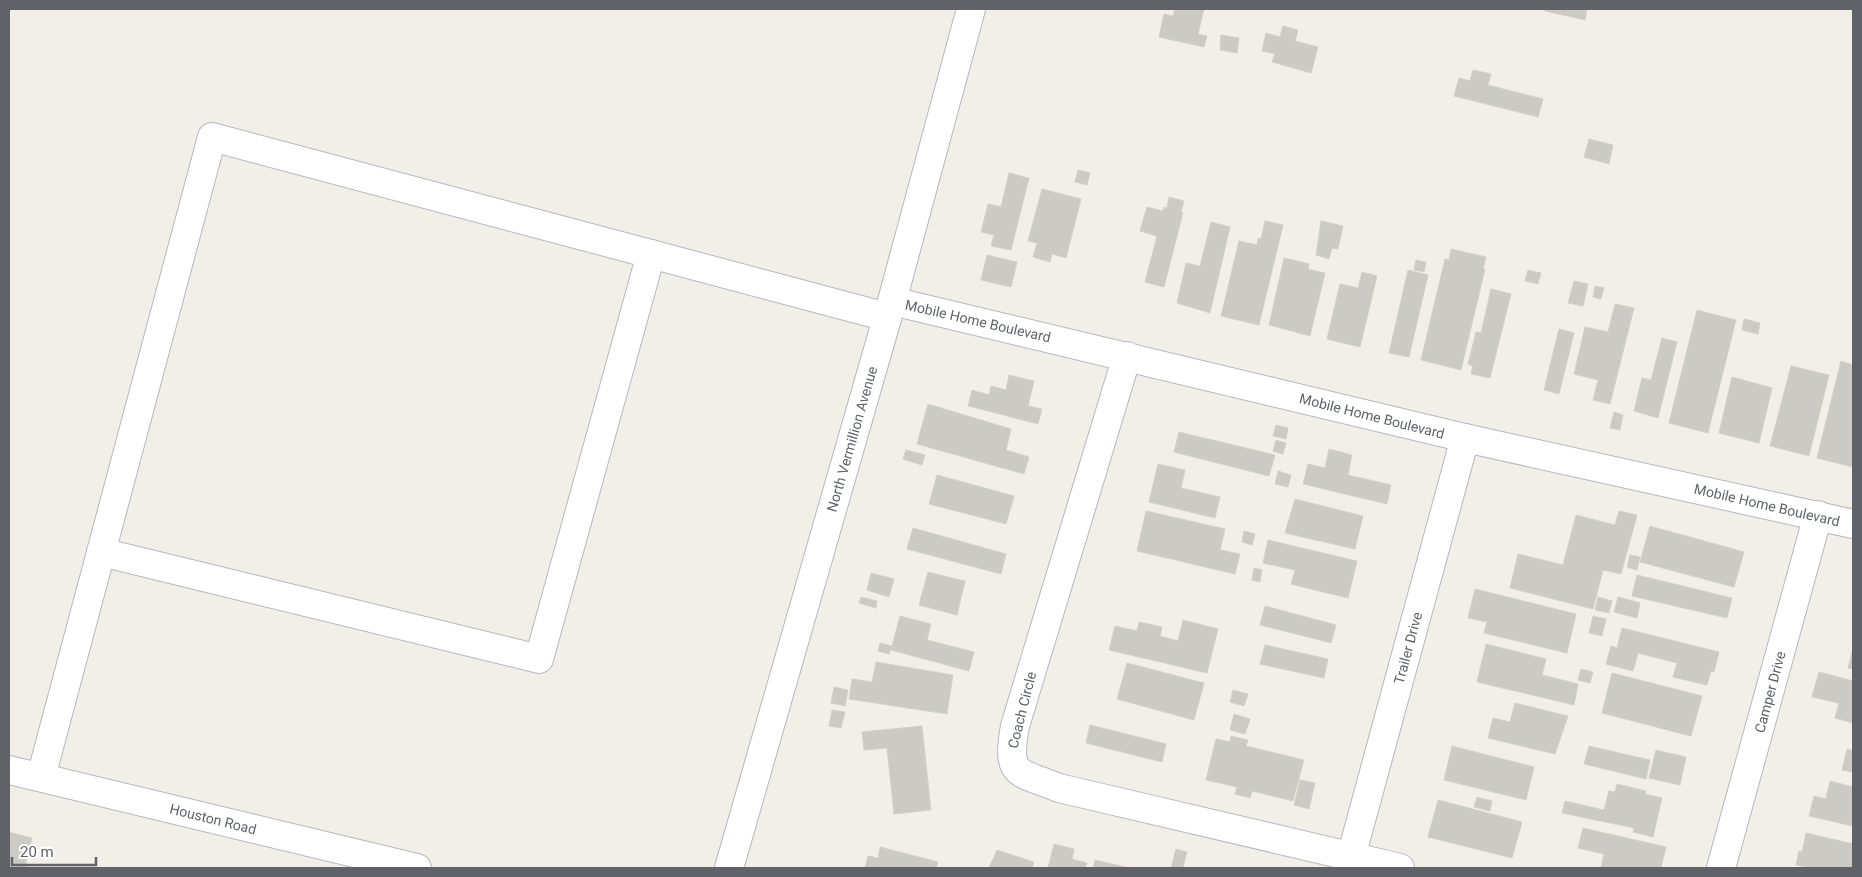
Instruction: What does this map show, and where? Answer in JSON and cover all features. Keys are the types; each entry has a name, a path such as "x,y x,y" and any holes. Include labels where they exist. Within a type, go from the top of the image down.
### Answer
{"street":[{"name":"North Vermillion Avenue","path":"729,868 890,309 970,9"},
{"name":"Mobile Home Boulevard","path":"101,552 212,137 651,254 890,309 1127,356 1465,438 1853,524"},
{"path":"41,777 101,552 540,659 651,254"},
{"name":"Coach Circle","path":"1127,356 1015,726 1011,759 1018,771 1060,788 1400,868"},
{"name":"Trailer Drive","path":"1352,857 1465,438"},
{"name":"Camper Drive","path":"1721,868 1818,516"},
{"name":"Houston Road","path":"9,770 417,868"}],"building":[{"path":"1175,9 1204,9 1198,34 1207,36 1204,47 1159,37 1164,14 1173,16"},
{"path":"1546,9 1587,9 1585,20 1545,11"},
{"path":"1283,26 1298,30 1295,41 1318,47 1311,73 1272,62 1275,54 1262,51 1266,33 1280,37"},
{"path":"1221,35 1239,38 1237,53 1220,50"},
{"path":"1473,70 1491,74 1488,85 1543,99 1538,117 1454,96 1459,78 1470,81"},
{"path":"1589,139 1613,145 1609,164 1584,157"},
{"path":"1078,170 1090,173 1087,185 1075,182"},
{"path":"1009,173 1029,178 1011,250 991,246 994,235 981,232 988,204 1001,207"},
{"path":"1042,189 1081,199 1066,258 1052,254 1050,262 1033,257 1037,243 1028,241"},
{"path":"1169,197 1184,201 1181,212 1183,213 1164,287 1145,282 1157,236 1140,231 1147,207 1163,211 1164,207 1167,208"},
{"path":"1265,221 1283,225 1259,325 1221,316 1239,241 1257,245 1258,238 1261,239"},
{"path":"1321,221 1343,226 1338,249 1332,248 1329,259 1316,255"},
{"path":"1211,222 1230,227 1210,313 1177,303 1186,263 1200,266"},
{"path":"1451,249 1486,257 1483,269 1485,269 1461,370 1421,360 1445,259 1449,260"},
{"path":"987,255 1017,262 1011,287 981,280"},
{"path":"1284,258 1309,264 1308,269 1325,273 1310,336 1269,325"},
{"path":"1416,260 1426,262 1424,272 1414,270"},
{"path":"1408,270 1428,275 1409,357 1389,353"},
{"path":"1528,270 1541,273 1538,284 1525,281"},
{"path":"1362,272 1377,276 1360,347 1327,339 1340,284 1358,288"},
{"path":"1574,281 1588,284 1583,306 1568,303"},
{"path":"1595,286 1604,288 1601,299 1593,297"},
{"path":"1491,289 1511,294 1490,378 1471,374 1473,366 1468,364 1476,332 1481,333"},
{"path":"1615,304 1634,308 1610,404 1593,400 1598,380 1574,374 1585,327 1608,332"},
{"path":"1697,310 1736,320 1708,433 1669,423"},
{"path":"1744,319 1760,323 1758,334 1742,330"},
{"path":"1559,329 1574,333 1559,394 1544,390"},
{"path":"1662,338 1677,342 1658,418 1634,411 1642,378 1651,380"},
{"path":"1841,361 1853,365 1853,467 1817,458"},
{"path":"1791,366 1829,375 1809,456 1770,446"},
{"path":"1009,375 1034,381 1028,406 1042,409 1038,424 968,406 972,390 989,395 991,386 1006,390"},
{"path":"1732,377 1772,388 1759,443 1719,433"},
{"path":"928,404 1011,429 1006,450 1029,457 1024,474 917,444"},
{"path":"1614,412 1623,415 1620,430 1610,428"},
{"path":"1276,425 1288,428 1286,439 1273,436"},
{"path":"1179,432 1275,455 1269,476 1174,452"},
{"path":"1276,440 1286,443 1283,454 1273,451"},
{"path":"1329,449 1352,455 1348,475 1391,485 1387,504 1303,484 1308,464 1325,468"},
{"path":"906,450 925,455 922,465 903,459"},
{"path":"1158,464 1185,470 1181,488 1220,497 1215,518 1149,502"},
{"path":"1278,471 1291,475 1288,487 1275,484"},
{"path":"937,475 1014,496 1006,524 929,504"},
{"path":"1295,499 1363,516 1355,549 1285,533"},
{"path":"1146,511 1225,529 1220,550 1240,554 1235,574 1137,551"},
{"path":"1619,511 1637,515 1621,574 1603,570 1593,609 1510,588 1518,554 1563,565 1576,515 1615,525"},
{"path":"1650,526 1744,552 1734,587 1640,562"},
{"path":"913,528 1006,554 1001,574 907,549"},
{"path":"1244,531 1255,534 1252,545 1242,542"},
{"path":"1268,540 1357,561 1348,598 1291,584 1295,570 1263,563"},
{"path":"1630,555 1640,557 1637,570 1627,567"},
{"path":"1254,568 1262,570 1260,582 1252,580"},
{"path":"928,572 965,581 957,615 919,605"},
{"path":"871,573 894,579 889,597 867,590"},
{"path":"1637,575 1732,598 1727,618 1632,596"},
{"path":"1475,589 1576,614 1567,653 1484,633 1487,622 1468,618"},
{"path":"861,597 877,601 876,608 859,603"},
{"path":"1598,597 1612,601 1609,613 1595,610"},
{"path":"1618,597 1640,603 1637,618 1614,612"},
{"path":"1265,606 1336,625 1331,643 1260,625"},
{"path":"900,616 931,624 927,640 974,652 969,671 891,650"},
{"path":"1593,616 1606,619 1602,636 1589,633"},
{"path":"1183,620 1218,629 1207,673 1109,650 1115,626 1137,631 1139,622 1162,627 1160,636 1178,641"},
{"path":"1622,628 1719,652 1714,672 1711,671 1707,685 1673,677 1677,663 1638,653 1633,671 1606,664 1611,646 1617,648"},
{"path":"880,643 892,646 889,654 878,651"},
{"path":"1486,644 1546,659 1542,675 1578,684 1574,705 1477,682"},
{"path":"1265,645 1328,659 1324,678 1260,664"},
{"path":"1853,648 1853,669 1848,668"},
{"path":"876,662 953,675 947,714 849,699 852,679 872,682"},
{"path":"1127,663 1204,683 1194,720 1117,699"},
{"path":"1581,669 1593,672 1590,683 1578,680"},
{"path":"1819,672 1853,681 1853,723 1835,718 1839,703 1812,697"},
{"path":"1612,673 1702,696 1691,736 1602,713"},
{"path":"834,687 848,690 845,706 831,703"},
{"path":"1233,690 1248,694 1244,706 1230,702"},
{"path":"1515,703 1568,716 1555,754 1488,738 1493,718 1510,722"},
{"path":"832,710 845,712 841,728 829,726"},
{"path":"1234,714 1250,719 1245,734 1230,730"},
{"path":"1090,725 1166,744 1162,762 1086,743"},
{"path":"922,726 931,810 894,814 887,748 864,750 862,732"},
{"path":"1231,736 1248,740 1246,746 1304,760 1293,801 1252,791 1250,798 1235,794 1237,787 1206,780 1216,739 1230,742"},
{"path":"1452,746 1534,767 1526,800 1444,780"},
{"path":"1589,746 1650,760 1646,779 1584,764"},
{"path":"1847,749 1853,751 1853,772 1842,770"},
{"path":"1656,750 1686,757 1680,785 1649,778"},
{"path":"1300,780 1315,783 1309,809 1294,805"},
{"path":"1830,781 1853,787 1853,826 1809,816 1814,796 1826,799"},
{"path":"1617,784 1646,791 1645,794 1662,798 1653,837 1633,832 1634,828 1562,813 1565,801 1604,810 1609,791 1615,792"},
{"path":"1477,797 1492,801 1490,811 1474,807"},
{"path":"1438,800 1522,822 1512,858 1428,837"},
{"path":"1583,828 1666,847 1661,868 1601,868 1604,854 1578,848"},
{"path":"9,832 32,838 25,867 32,868 9,868"},
{"path":"1806,833 1853,844 1853,868 1811,868 1796,865 1799,851 1802,852"},
{"path":"1054,844 1074,849 1072,859 1087,863 1085,868 1048,868"},
{"path":"880,847 938,862 936,868 865,868 868,856 878,858"},
{"path":"1176,849 1187,852 1183,868 1171,868"},
{"path":"997,850 1034,862 1032,868 989,868"},
{"path":"1095,860 1130,868 1093,868"}]}
